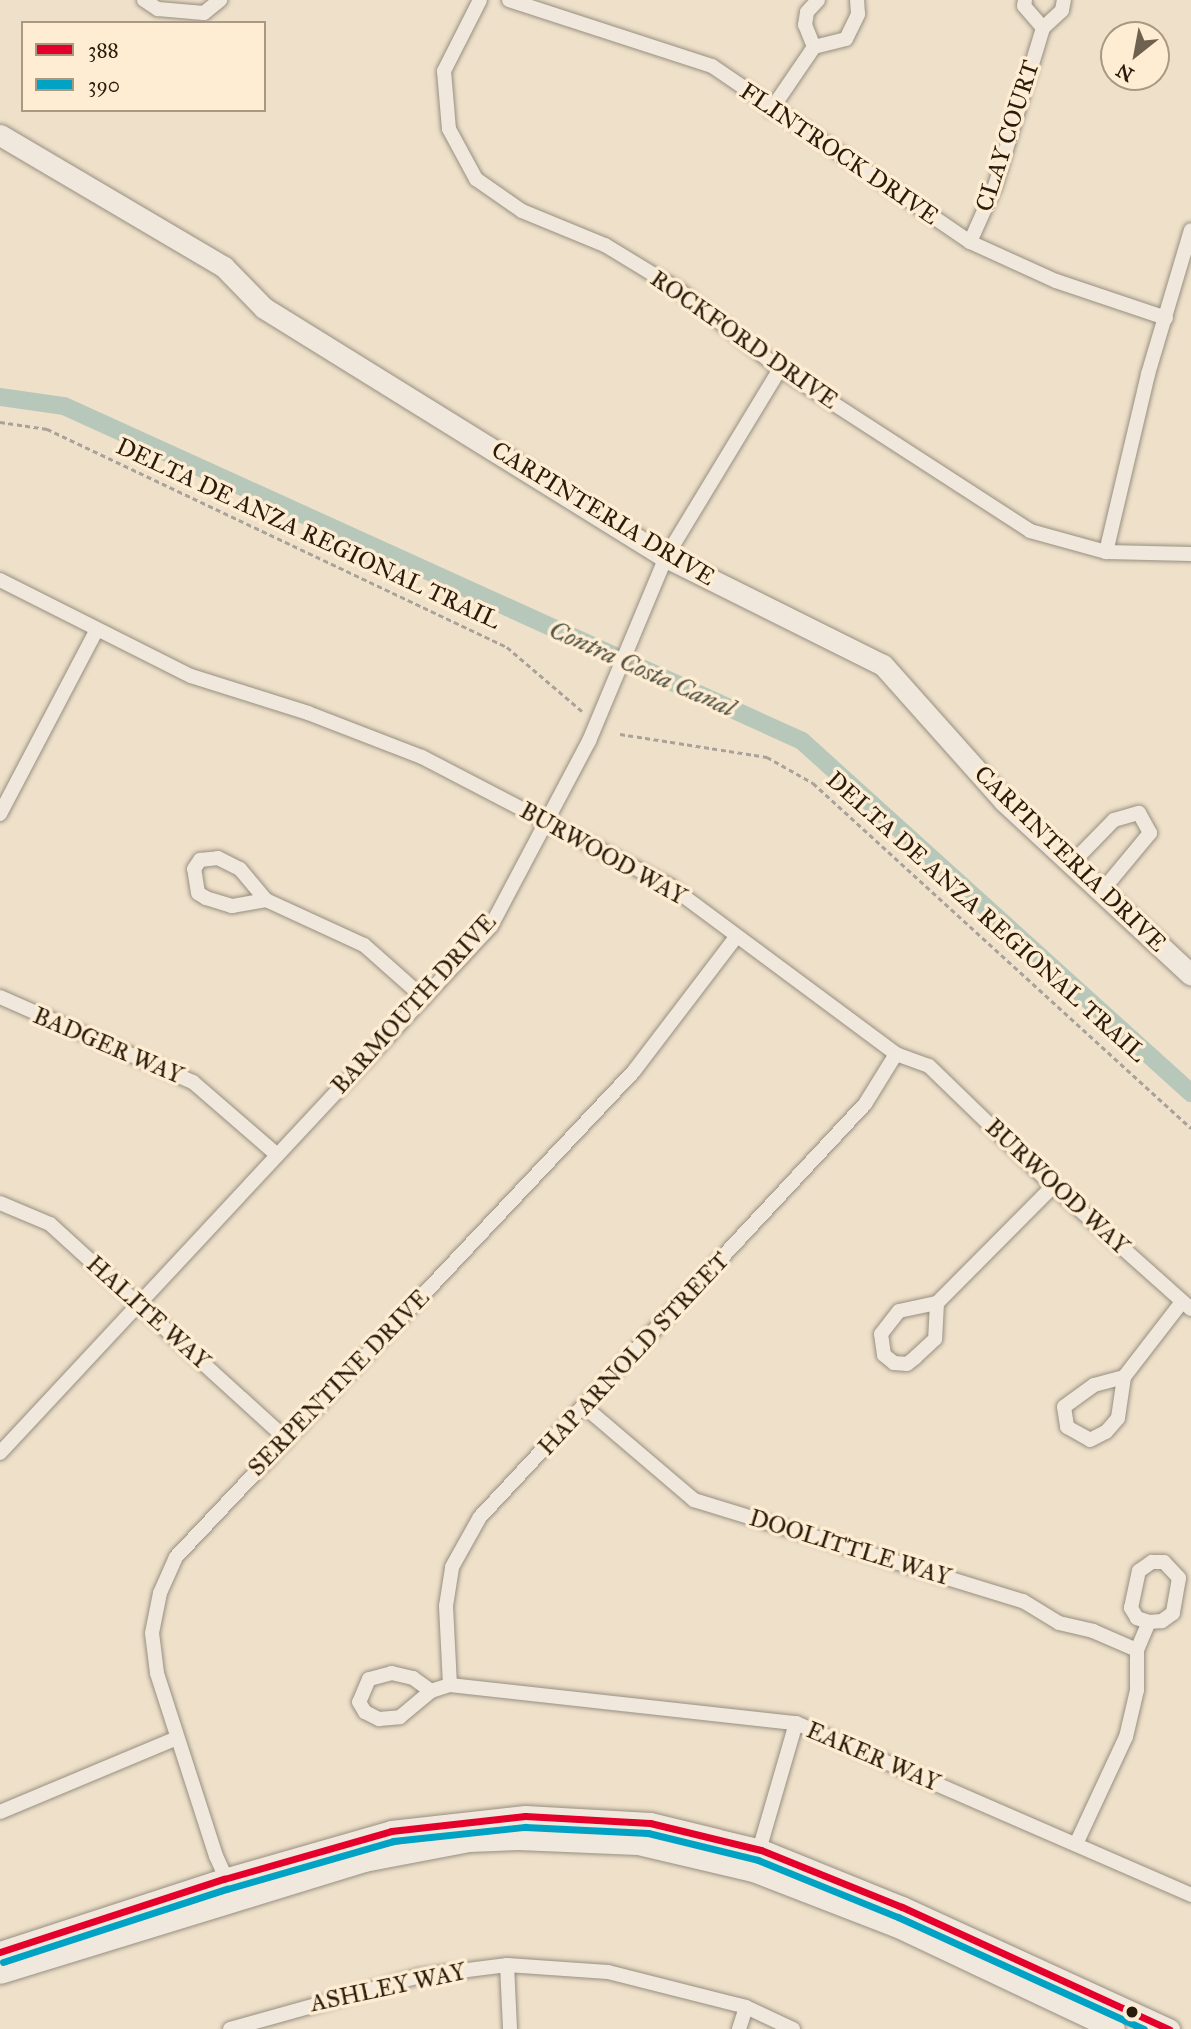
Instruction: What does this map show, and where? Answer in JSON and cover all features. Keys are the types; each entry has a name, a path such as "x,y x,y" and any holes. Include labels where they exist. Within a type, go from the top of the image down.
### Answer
{"main road":[{"name":"CARPINTERIA DRIVE","path":"0,135 224,267 264,308 666,557 883,665 1004,801 1191,975"},
{"path":"0,1952 224,1879 391,1831 525,1816 650,1823 761,1850 902,1907 1169,2029"},
{"path":"0,1973 235,1898 364,1861 494,1840 638,1844 753,1871 898,1927 1114,2029"}],"street":[{"path":"144,0 158,9 204,13 220,0"},
{"name":"ROCKFORD DRIVE","path":"481,0 444,71 449,129 476,179 522,211 605,245 679,290 780,369 1030,531 1107,552 1191,554"},
{"name":"FLINTROCK DRIVE","path":"509,0 712,66 771,110 842,153 970,242 1056,281 1166,318"},
{"path":"814,47 806,25 807,12 818,0"},
{"path":"771,110 814,47 846,38 858,14 857,0"},
{"name":"CLAY COURT","path":"1025,0 1042,28"},
{"name":"CLAY COURT","path":"970,242 995,186 1042,28 1062,10 1064,0"},
{"path":"1107,552 1148,374 1191,230"},
{"name":"BARMOUTH DRIVE","path":"0,1452 491,926 589,741 666,557 780,369"},
{"name":"BURWOOD WAY","path":"0,580 96,632 191,676 308,713 422,757 670,886 896,1054 929,1066 1053,1186 1187,1305"},
{"path":"0,814 96,632"},
{"path":"1071,864 1114,820 1139,813 1150,833 1101,892"},
{"path":"266,900 232,906 206,898 198,893 194,869 200,860 218,858 240,869 266,900 364,945 424,998"},
{"name":"SERPENTINE DRIVE","path":"235,1898 224,1879 157,1673 152,1633 160,1593 176,1557 285,1438 634,1071 736,937"},
{"name":"BADGER WAY","path":"0,997 193,1082 276,1154"},
{"name":"HAP ARNOLD STREET","path":"450,1685 446,1606 452,1567 480,1517 586,1408 865,1104 896,1054"},
{"path":"937,1303 935,1339 907,1363 894,1363 884,1355 881,1334 899,1311 937,1303 1053,1186"},
{"name":"HALITE WAY","path":"0,1203 50,1224 140,1303 285,1438"},
{"path":"1124,1377 1094,1385 1064,1407 1067,1427 1090,1440 1106,1432 1118,1418 1124,1377 1187,1305"},
{"name":"DOOLITTLE WAY","path":"586,1408 694,1500 1023,1601 1059,1623 1093,1630 1137,1650"},
{"path":"1076,1844 1126,1737 1137,1690 1137,1650 1149,1622"},
{"path":"431,1691 413,1678 392,1673 369,1679 359,1702 365,1712 379,1719 400,1717 431,1691 450,1685"},
{"name":"EAKER WAY","path":"450,1685 796,1723 1191,1895"},
{"path":"753,1871 796,1723"},
{"path":"0,1812 177,1738"},
{"path":"507,1965 509,2029"},
{"name":"ASHLEY WAY","path":"230,2029 420,1976 507,1965 608,1972 746,2007 793,2029"},
{"path":"739,2029 746,2007"}],"path":[{"name":"DELTA DE ANZA REGIONAL TRAIL","path":"0,422 47,429 507,647 583,712"},
{"name":"DELTA DE ANZA REGIONAL TRAIL","path":"620,734 767,757 813,783 1191,1128"}],"waterway":[{"name":"Contra Costa Canal","path":"0,397 64,406 802,741 1191,1093"}],"transit line":[{"name":"388","path":"0,1952 224,1879 391,1831 525,1816 650,1823 761,1850 902,1907 1169,2029"},
{"name":"390","path":"3,1962 227,1889 393,1841 525,1827 648,1833 758,1860 898,1917 1144,2029"}]}
